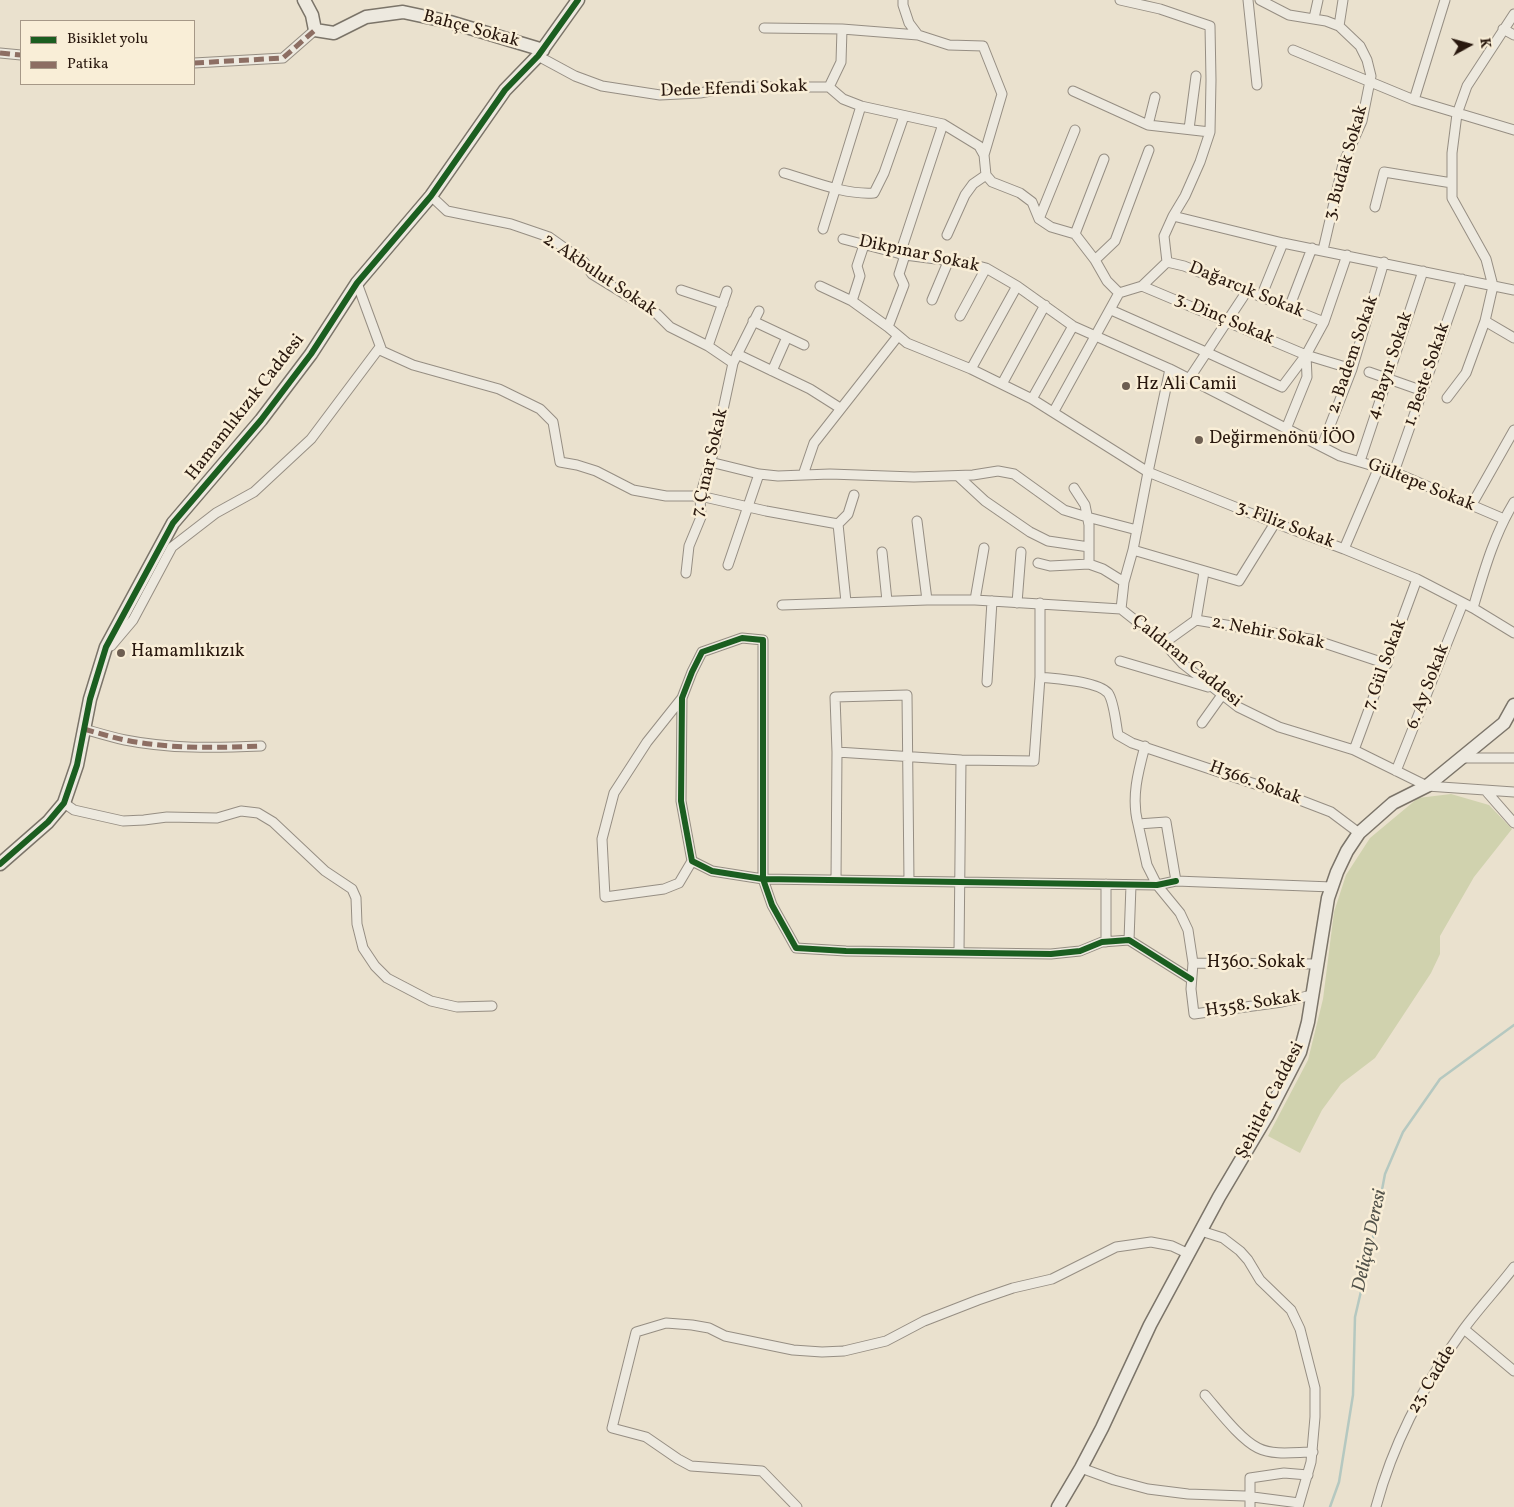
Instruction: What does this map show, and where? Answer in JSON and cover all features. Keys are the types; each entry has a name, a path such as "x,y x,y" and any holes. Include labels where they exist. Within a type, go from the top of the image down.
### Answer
{"street":[{"path":"195,62 283,58 314,30 312,15 304,0"},
{"name":"Hamamlıkızık Caddesi","path":"0,864 48,822 64,803 77,765 90,699 106,647 173,523 267,412 311,354 358,283 431,196 505,90 541,53 578,0"},
{"path":"903,0 903,5 910,22 918,35"},
{"path":"1054,411 1119,293 1142,286 1167,262 1164,236 1185,196 1200,162 1210,132 1210,26 1160,9 1120,0"},
{"path":"1248,0 1257,85"},
{"path":"1260,0 1289,15 1314,18 1339,26 1360,46 1367,60 1370,79"},
{"path":"1314,18 1318,0"},
{"path":"1339,26 1343,0"},
{"path":"1414,100 1445,0"},
{"name":"Bahçe Sokak","path":"314,30 334,33 366,17 403,12 450,22 541,53"},
{"path":"1447,398 1466,373 1485,321 1493,286 1486,259 1452,198 1452,153 1458,114 1467,86 1514,14"},
{"path":"764,28 842,29 918,35 948,45 983,46 1002,94 984,156 986,175 992,182 1020,193 1032,202 1039,219 1051,227 1075,234 1095,260 1107,281 1119,293"},
{"path":"829,87 841,62 842,29"},
{"path":"1503,29 1514,35"},
{"path":"1293,50 1370,79 1414,100 1514,130"},
{"path":"0,53 20,54"},
{"name":"Dede Efendi Sokak","path":"541,53 574,76 602,86 660,95 700,93 732,87 829,87 843,99 861,106 943,124 979,146 984,156"},
{"path":"1189,129 1196,76"},
{"name":"3. Budak Sokak","path":"1323,250 1343,164 1362,121 1370,79"},
{"path":"1073,90 1148,125 1210,132"},
{"path":"1148,125 1155,97"},
{"path":"822,229 861,106"},
{"path":"784,173 862,194 874,193 884,173 904,116"},
{"path":"888,327 904,285 899,274 902,255 943,124"},
{"path":"1039,219 1075,130"},
{"path":"1095,260 1114,241 1150,150"},
{"path":"1075,234 1104,159"},
{"path":"1375,207 1384,172 1452,183"},
{"path":"947,235 965,195 973,184 986,175"},
{"name":"2. Akbulut Sokak","path":"431,196 447,211 511,224 549,237 584,262 592,274 657,314 670,327 735,358"},
{"path":"1173,216 1283,243 1384,262 1514,290"},
{"name":"Dikpınar Sokak","path":"843,239 902,255 967,263 986,268 1017,286 1073,326 1095,335"},
{"path":"1261,297 1283,243"},
{"path":"852,301 860,276 857,266 864,245"},
{"path":"1290,308 1312,248"},
{"path":"1111,310 1282,387 1306,355 1324,322 1347,255"},
{"path":"932,300 948,262"},
{"name":"Dağarcık Sokak","path":"1167,262 1184,266 1324,322"},
{"name":"2. Badem Sokak","path":"1322,446 1352,369 1384,262"},
{"path":"960,316 986,268"},
{"name":"4. Bayır Sokak","path":"1360,461 1423,271"},
{"name":"1. Beste Sokak","path":"1394,472 1462,279"},
{"path":"358,283 382,351 413,364 499,389 540,408 553,422 560,462 596,471 633,490 666,496 700,496 838,524"},
{"name":"3. Filiz Sokak","path":"820,286 852,301 907,343 940,355 1054,411 1148,472 1417,579 1473,608 1514,633"},
{"path":"970,369 1017,286"},
{"name":"3. Dinç Sokak","path":"1142,286 1306,355 1352,369"},
{"path":"681,290 723,304"},
{"path":"708,346 727,291"},
{"path":"1189,379 1247,292"},
{"path":"1002,384 1045,305"},
{"name":"7. Çınar Sokak","path":"686,573 689,546 701,517 700,496 735,358 759,311"},
{"path":"754,321 804,345"},
{"path":"1485,321 1514,338"},
{"path":"1032,399 1073,326"},
{"name":"Gültepe Sokak","path":"1095,335 1170,369 1340,456 1394,472 1504,519"},
{"path":"803,475 814,443 898,336"},
{"path":"772,371 787,337"},
{"path":"103,656 133,620 172,547 216,513 254,492 311,439 380,347"},
{"path":"1286,429 1308,377 1306,355"},
{"path":"735,358 772,371 810,389 840,408"},
{"path":"1121,609 1124,582 1133,550 1170,369"},
{"path":"1369,372 1422,391"},
{"path":"1471,506 1514,430"},
{"path":"710,462 759,474 778,476 830,474 914,477 973,475 998,471 1014,474 1064,510 1136,530"},
{"path":"1344,549 1379,467"},
{"path":"728,564 759,474"},
{"path":"958,476 985,501 1030,532 1048,541 1089,547"},
{"path":"1074,488 1085,505 1089,524 1089,564"},
{"path":"838,524 848,514 854,495"},
{"path":"1473,608 1489,554 1504,519 1514,502"},
{"path":"917,521 927,600"},
{"path":"1133,550 1239,581 1275,523"},
{"path":"838,524 846,602"},
{"path":"975,600 984,548"},
{"path":"882,552 887,601"},
{"path":"1018,603 1021,552"},
{"path":"1038,563 1050,566 1089,564 1103,569 1124,582"},
{"name":"2. Nehir Sokak","path":"1204,572 1196,620 1315,640 1387,664"},
{"name":"7. Gül Sokak","path":"1354,750 1417,579"},
{"name":"Çaldıran Caddesi","path":"782,605 975,600 1121,609 1164,643 1183,664 1238,707 1279,727 1354,750 1427,786 1514,792"},
{"path":"987,682 992,601"},
{"path":"837,752 961,760 1034,761 1040,676 1040,603"},
{"name":"6. Ay Sokak","path":"1396,772 1463,603"},
{"path":"1164,643 1196,620"},
{"path":"682,698 681,801 692,861 679,883 664,889 605,897 602,839 614,793 647,742 682,698 702,652 742,638 763,640 764,879 772,905 796,948 846,951 1051,954 1080,951 1106,942 1129,940 1191,979 1193,963 1188,930 1180,913 1157,885 1147,865 1134,810 1134,796 1145,746"},
{"path":"1120,661 1213,688"},
{"name":"H366. Sokak","path":"1040,676 1097,686 1108,694 1115,716 1118,735 1132,743 1279,792 1331,812 1359,833"},
{"path":"836,880 837,752 835,697 907,695 908,881"},
{"path":"1202,723 1222,695"},
{"name":"Şehitler Caddesi","path":"1058,1507 1102,1428 1150,1325 1218,1198 1267,1116 1300,1052 1308,1022 1328,898 1348,851 1359,833 1392,803 1427,786 1462,758 1504,723 1514,705"},
{"path":"84,729 126,740 162,745 210,748 261,746"},
{"path":"1462,758 1514,758"},
{"path":"958,952 961,760"},
{"path":"1486,791 1514,823"},
{"path":"64,803 74,810 123,821 167,817 217,818 241,811 258,813 273,822 325,870 352,889 356,898 357,924 363,948 375,966 387,978 431,1001 457,1007 492,1006"},
{"path":"1138,824 1166,822 1176,881"},
{"path":"692,861 712,871 764,879 1131,885 1157,885 1176,881 1332,887"},
{"path":"1106,884 1106,942"},
{"path":"1129,940 1131,885"},
{"name":"H360. Sokak","path":"1193,963 1318,964"},
{"name":"H358. Sokak","path":"1191,979 1190,989 1194,1014 1282,1002 1312,995"},
{"path":"1081,1468 1114,1480 1148,1489 1188,1494 1250,1497 1299,1505 1313,1452 1315,1388 1300,1329 1291,1310 1260,1280 1240,1251 1223,1238 1201,1231"},
{"path":"797,1507 762,1471 691,1466 678,1460 646,1437 612,1428 636,1332 666,1323 692,1325 709,1328 724,1336 793,1350 844,1351 886,1341 924,1321 987,1297 1013,1288 1052,1279 1116,1247 1151,1242 1172,1246 1189,1254"},
{"name":"23. Cadde","path":"1376,1507 1398,1442 1417,1403 1464,1329 1514,1267"},
{"path":"1464,1329 1514,1371"},
{"path":"1205,1395 1232,1427 1258,1448 1285,1452 1313,1452"},
{"path":"1250,1507 1250,1478 1284,1473 1308,1475"}],"green space":[{"path":"1451,794 1489,805 1512,829 1474,877 1440,936 1440,954 1431,973 1375,1058 1341,1084 1322,1110 1300,1153 1268,1136 1308,1060 1323,999 1334,912 1346,875 1370,838 1418,798"}],"waterway":[{"name":"Deliçay Deresi","path":"1330,1507 1339,1482 1353,1395 1355,1317 1370,1253 1385,1174 1403,1132 1440,1079 1514,1025"}],"marked path":[{"path":"195,63 283,58 315,30"},
{"path":"0,53 20,55"},
{"path":"84,729 125,740 159,745 261,746"}],"cycle path":[{"path":"0,864 48,822 64,803 77,765 90,699 106,647 173,523 261,420 311,354 357,283 431,196 505,90 538,56 578,0"},
{"path":"1176,881 1157,885 763,879 712,871 692,861 681,801 682,698 692,672 702,652 742,638 763,640 763,879 772,905 796,948 846,951 1051,954 1080,951 1102,942 1129,940 1191,979"}],"place":[{"name":"Hz Ali Camii","path":"1126,386"},
{"name":"Değirmenönü İÖO","path":"1199,440"},
{"name":"Hamamlıkızık","path":"121,653"}]}
